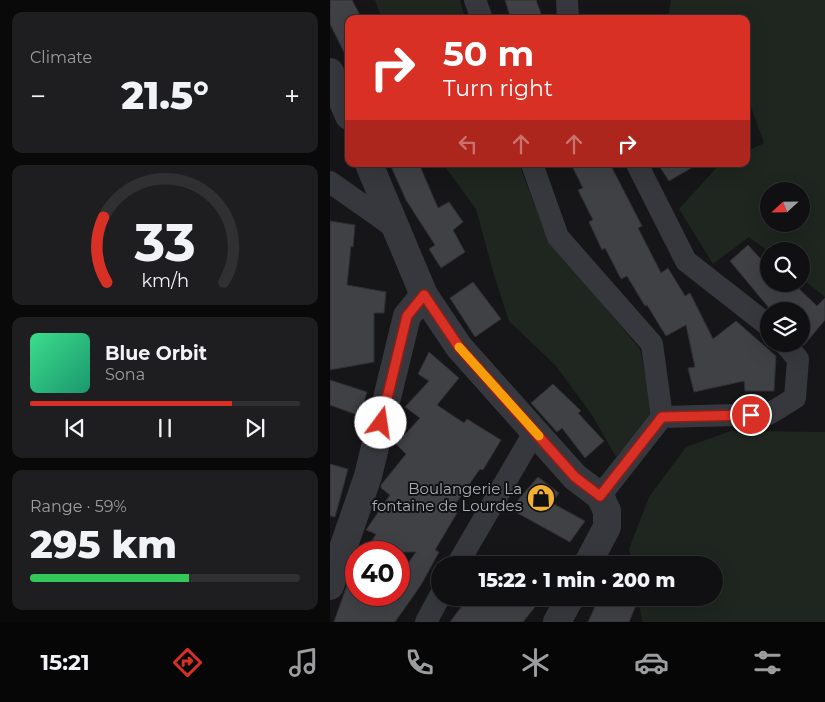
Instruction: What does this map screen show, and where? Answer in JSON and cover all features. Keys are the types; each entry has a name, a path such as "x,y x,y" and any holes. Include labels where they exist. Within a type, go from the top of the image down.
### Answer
{"street":[{"path":"475,0 481,15"},
{"path":"567,0 568,15"},
{"path":"330,72 345,107"},
{"path":"370,167 424,295 459,347 575,477 600,496 607,511 607,527 592,556"},
{"path":"533,167 558,237 652,344 662,417 600,496"},
{"path":"639,167 686,261 760,319"},
{"path":"330,182 398,230"},
{"path":"330,586 368,476 407,316 424,295"},
{"path":"662,417 769,414 795,398 798,359 792,352"},
{"path":"462,556 535,431"},
{"path":"426,622 435,606"},
{"path":"557,622 566,606"}],"shaded area":[{"path":"375,0 460,0 464,15 381,15"},
{"path":"671,0 825,0 825,297 810,285 810,242 760,242 760,245 749,237 713,264 679,209 717,167 750,167 750,150 764,143 750,104 750,15 669,15"},
{"path":"445,167 520,167 547,237 640,349 654,415 616,457 592,415 556,366 509,321 476,209"},
{"path":"731,431 825,432 825,622 642,622 639,606 723,606 723,556 630,556 629,549 649,497 686,447"}],"building":[{"path":"330,0 352,0 360,15 345,15 345,54 330,24"},
{"path":"505,0 536,0 542,15 510,15"},
{"path":"391,167 420,167 438,208 449,202 463,222 453,230 465,252 441,268 429,249 435,245 406,200"},
{"path":"572,167 612,167 642,226 638,228 661,273 668,268 685,296 690,293 713,339 736,321 760,342 760,352 771,352 776,356 774,391 745,391 744,381 694,392 688,368 695,367 686,325 666,336 627,276 621,279 605,248 602,250 589,222 593,220 578,190 583,188"},
{"path":"660,167 693,167 669,181"},
{"path":"330,221 355,225 347,285 386,292 384,313 374,313 374,362 330,370"},
{"path":"748,245 760,258 760,292 802,292 817,306 825,298 825,320 810,338 810,302 764,302 730,261"},
{"path":"473,282 501,319 475,337 450,298"},
{"path":"429,352 459,378 437,405 464,423 467,419 501,440 483,470 480,469 451,510 457,513 435,550 439,552 437,556 431,556 431,567 410,601 410,560 416,552 410,552 410,541 372,541 376,534 366,530 390,495 381,488 381,485 406,454 396,444 420,418 405,407 429,381 418,374"},
{"path":"330,380 367,392 360,416 330,405"},
{"path":"553,384 581,411 578,413 604,441 585,458 562,428 557,432 531,403"},
{"path":"330,464 348,469 335,517 330,516"},
{"path":"538,477 559,493 552,503 585,521 570,542 510,509"},
{"path":"345,591 345,606 406,606 395,622 334,622"},
{"path":"462,606 536,606 523,622 450,622"},
{"path":"595,606 636,606 629,622 588,622"}],"slow traffic":[{"path":"459,347 539,436"}],"place":[{"name":"Boulangerie La fontaine de Lourdes","path":"541,498"}],"route":[{"path":"381,423 407,316 424,295 459,347 575,477 600,496 662,417 751,415"}]}
